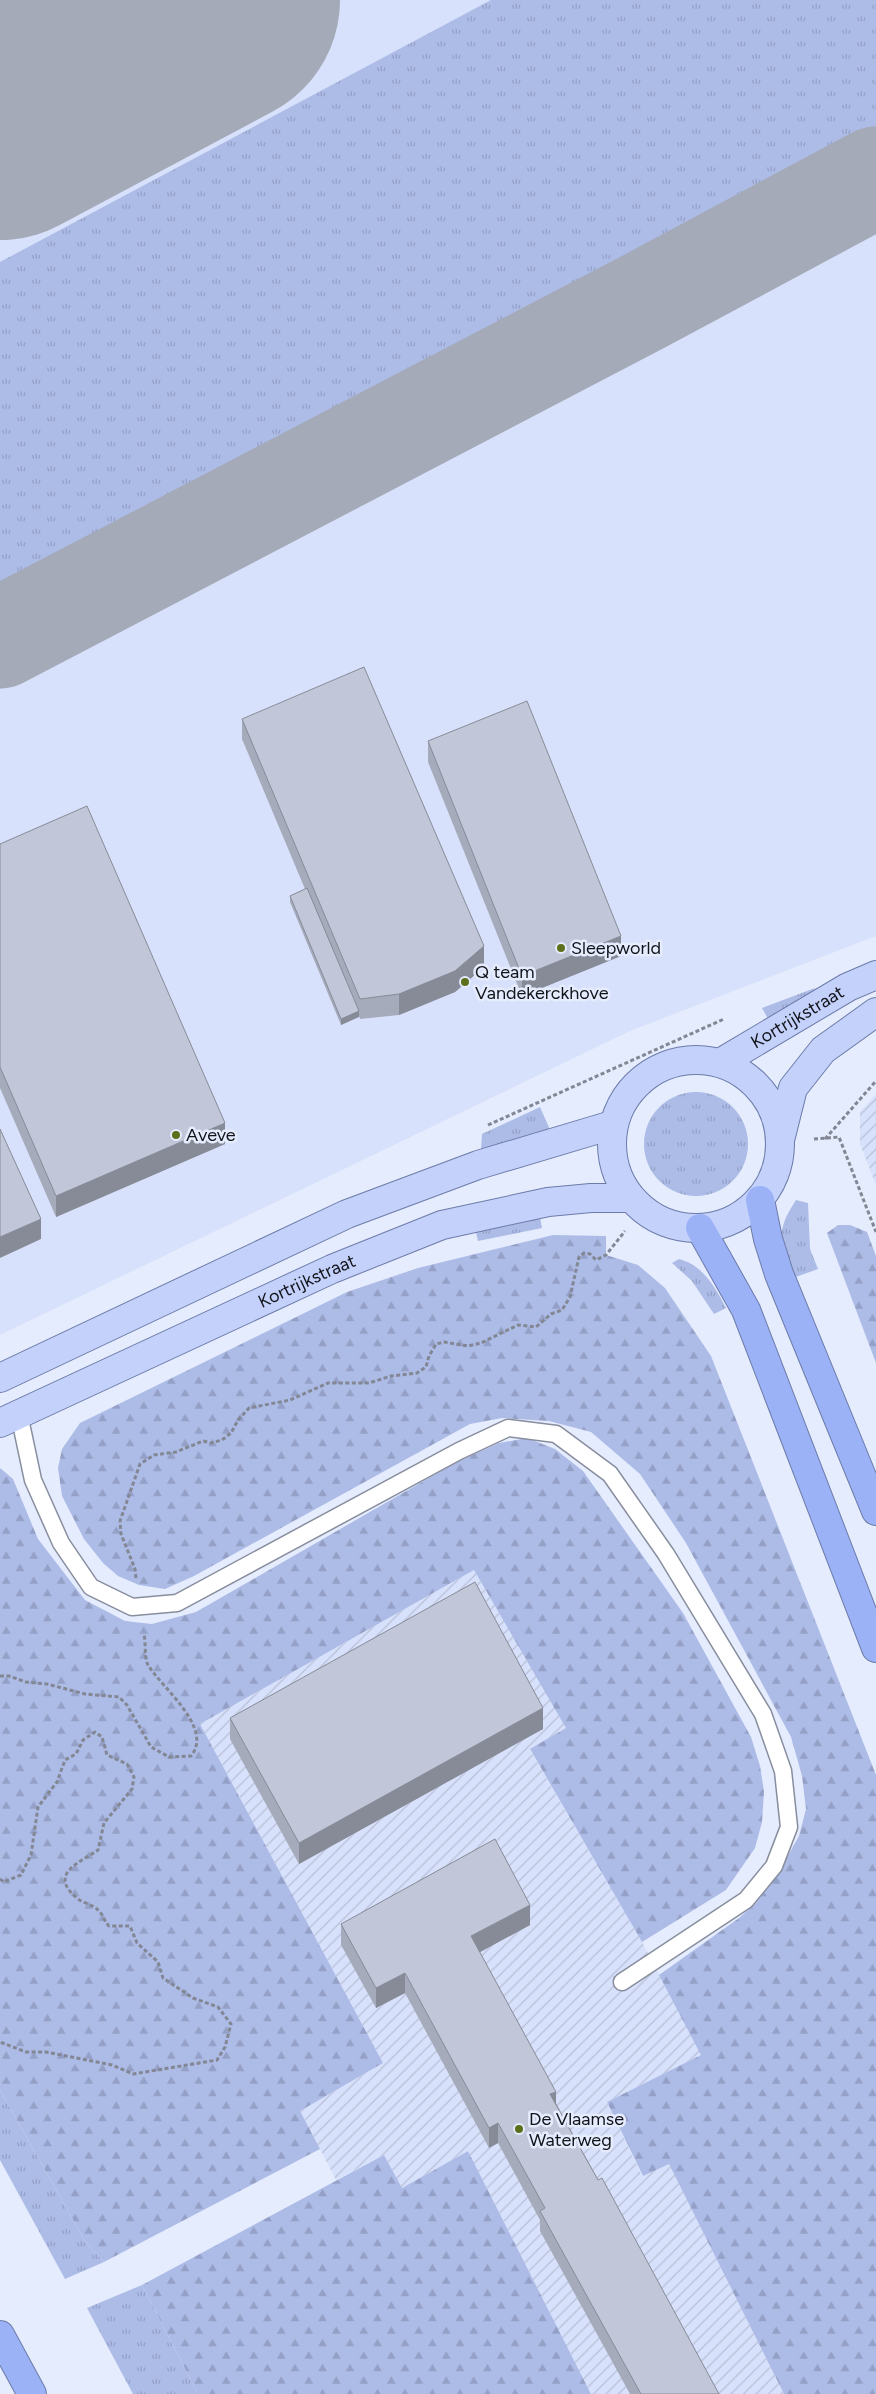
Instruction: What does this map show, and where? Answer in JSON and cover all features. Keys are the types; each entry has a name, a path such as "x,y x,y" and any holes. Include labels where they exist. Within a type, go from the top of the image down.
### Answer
{"highway":[{"path":"760,1200 768,1239 780,1274 876,1511"},
{"path":"700,1228 746,1310 876,1648"},
{"path":"0,2335 32,2394"}],"main road":[{"name":"Kortrijkstraat","path":"720,1063 848,987 876,975"},
{"name":"Kortrijkstraat","path":"780,1138 793,1088 823,1050 876,1012"},
{"path":"684,1060 720,1063 750,1079 771,1105 780,1138 776,1171 760,1200 733,1220 700,1228 662,1221 630,1198 614,1166 611,1147 612,1125 627,1092 651,1072 684,1060"},
{"path":"0,1378 347,1214 478,1165 612,1125"},
{"name":"Kortrijkstraat","path":"10,1418 332,1269 442,1225 548,1202 591,1198 630,1198"}],"lane":[{"path":"10,1418 33,1480 61,1543 91,1587 132,1607 176,1603 459,1451 508,1428 556,1434 610,1474 666,1554 763,1714 783,1771 788,1827 774,1866 746,1900 622,1982"}],"path":[{"path":"482,1127 732,1015"},
{"path":"876,1080 825,1139 839,1137 876,1232"},
{"path":"0,1676 9,1676 26,1682 47,1684 85,1694 119,1698 127,1705 151,1747 169,1757 191,1756 198,1748 199,1737 180,1704 147,1663 135,1570 121,1534 120,1521 140,1464 154,1455 176,1452 203,1441 211,1443 222,1440 232,1433 238,1420 249,1408 290,1400 328,1383 369,1383 390,1376 417,1373 426,1367 429,1356 436,1344 444,1342 468,1346 481,1343 518,1325 536,1327 551,1314 562,1310 570,1296 579,1256 584,1253 590,1254 596,1260 606,1255"},
{"path":"0,1880 4,1882 21,1875 30,1855 38,1807 57,1782 65,1760 76,1754 83,1740 95,1732 102,1737 107,1755 127,1764 134,1777 132,1789 104,1823 98,1850 67,1869 64,1877 67,1887 78,1898 98,1909 109,1926 130,1926 136,1943 158,1962 163,1978 193,1998 218,2007 231,2024 225,2047 217,2060 133,2074 112,2065 46,2052 26,2052 0,2042"}],"shaded area":[{"path":"0,0 876,0 876,936 630,1031 0,1335"},
{"path":"876,1094 876,1185 860,1144 860,1112"},
{"path":"474,1570 567,1728 530,1750 642,1942 702,2055 607,2102 642,2176 669,2163 784,2394 591,2394 468,2151 402,2188 384,2155 336,2180 300,2111 383,2063 200,1724"}],"green space":[{"path":"491,0 876,0 876,137 0,604 0,262"},
{"path":"815,988 804,1006 772,1026 762,1008"},
{"path":"696,1092 716,1096 725,1100 733,1107 740,1115 744,1124 748,1144 744,1164 740,1173 733,1181 725,1188 716,1192 696,1196 676,1192 667,1188 659,1181 652,1173 648,1164 644,1144 648,1124 652,1115 659,1107 667,1100 676,1096"},
{"path":"540,1107 551,1132 481,1150 482,1134"},
{"path":"796,1200 808,1203 810,1249 818,1269 793,1278 781,1238 785,1221"},
{"path":"540,1217 542,1228 478,1241 475,1228"},
{"path":"838,1225 850,1225 867,1232 876,1256 876,1363 827,1233"},
{"path":"553,1235 606,1236 606,1255 638,1265 665,1288 711,1356 876,1775 876,2394 784,2394 669,2164 643,2176 607,2102 701,2055 659,1975 739,1918 756,1903 774,1880 799,1836 806,1809 802,1776 791,1737 686,1543 640,1474 591,1432 549,1421 502,1418 470,1424 194,1576 165,1589 139,1585 118,1576 103,1563 84,1539 62,1496 58,1468 62,1449 80,1423 347,1292 418,1268"},
{"path":"679,1259 695,1266 702,1272 713,1285 726,1308 714,1314 692,1281 672,1263"},
{"path":"527,1438 555,1449 583,1471 683,1613 751,1737 760,1766 764,1791 762,1822 755,1848 726,1890 642,1942 530,1749 566,1728 474,1570 200,1724 383,2063 300,2111 320,2149 104,2262 85,2241 0,2090 0,1468 13,1479 38,1539 85,1600 125,1621 152,1624 196,1612 455,1463 499,1443"},
{"path":"0,2090 85,2241 104,2262 65,2279 0,2160"},
{"path":"468,2151 591,2394 198,2394 142,2285 384,2155 402,2188"},
{"path":"142,2285 198,2394 133,2394 87,2308"}],"building":[{"path":"364,667 484,946 455,971 399,994 360,999 242,719"},
{"path":"527,701 621,936 522,976 428,741"},
{"path":"87,806 225,1123 56,1196 0,1067 0,844"},
{"path":"307,888 359,1011 341,1019 290,896"},
{"path":"0,1129 41,1219 0,1237"},
{"path":"475,1582 543,1708 299,1843 230,1718"},
{"name":"De Vlaamse Waterweg","path":"495,1839 530,1905 471,1936 556,2092 550,2094 598,2180 602,2178 719,2394 641,2394 540,2211 545,2208 498,2123 489,2128 405,1973 376,1988 341,1924"}],"taxiway":[{"path":"0,638 643,302 876,177"}],"runway":[{"path":"0,114 214,0"}],"place":[{"name":"Sleepworld","path":"561,948"},
{"name":"Q team Vandekerckhove","path":"465,982"},
{"name":"Aveve","path":"176,1135"},
{"name":"De Vlaamse Waterweg","path":"519,2129"}]}
